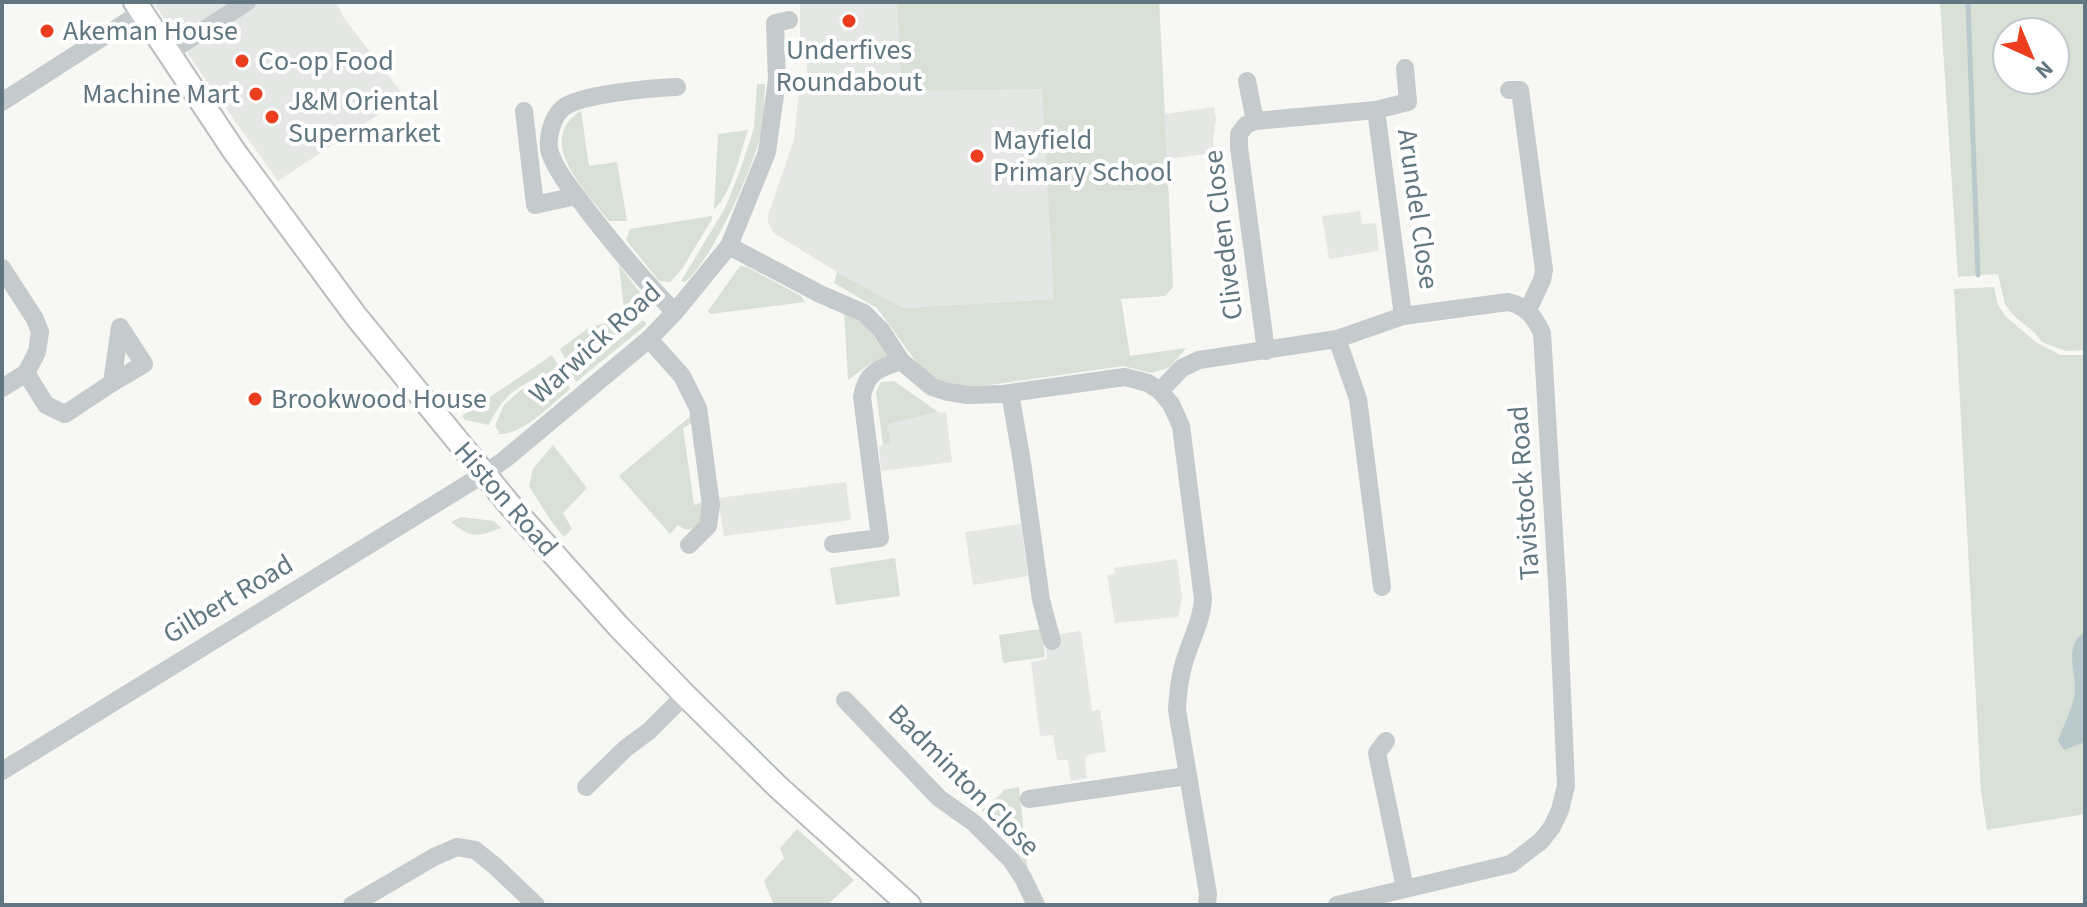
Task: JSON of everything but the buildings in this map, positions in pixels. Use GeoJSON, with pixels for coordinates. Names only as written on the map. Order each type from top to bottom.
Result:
{"type":"FeatureCollection","features":[{"type":"Feature","properties":{"kind":"main road","name":"Histon Road"},"geometry":{"type":"LineString","coordinates":[[138,7],[234,151],[355,315],[484,474],[619,627],[685,695],[778,787],[909,905]]}},
{"type":"Feature","properties":{"kind":"street"},"geometry":{"type":"LineString","coordinates":[[168,53],[247,2]]}},
{"type":"Feature","properties":{"kind":"street"},"geometry":{"type":"LineString","coordinates":[[2,102],[138,7]]}},
{"type":"Feature","properties":{"kind":"street","name":"Warwick Road"},"geometry":{"type":"LineString","coordinates":[[484,474],[649,339],[729,246],[767,152],[777,80],[775,23],[789,20]]}},
{"type":"Feature","properties":{"kind":"street","name":"Cliveden Close"},"geometry":{"type":"LineString","coordinates":[[1266,351],[1239,134],[1246,125],[1255,121],[1376,110],[1408,102],[1405,68]]}},
{"type":"Feature","properties":{"kind":"street","name":"Cliveden Close"},"geometry":{"type":"LineString","coordinates":[[1247,81],[1255,121]]}},
{"type":"Feature","properties":{"kind":"street"},"geometry":{"type":"LineString","coordinates":[[675,312],[645,282],[562,177],[549,150],[549,138],[553,122],[563,108],[588,98],[677,87]]}},
{"type":"Feature","properties":{"kind":"street"},"geometry":{"type":"LineString","coordinates":[[1160,391],[1182,368],[1199,360],[1337,339],[1403,316],[1508,302],[1528,310],[1544,270],[1520,90],[1509,90]]}},
{"type":"Feature","properties":{"kind":"street","name":"Arundel Close"},"geometry":{"type":"LineString","coordinates":[[1376,110],[1403,316]]}},
{"type":"Feature","properties":{"kind":"street"},"geometry":{"type":"LineString","coordinates":[[524,111],[535,205],[576,196]]}},
{"type":"Feature","properties":{"kind":"street"},"geometry":{"type":"LineString","coordinates":[[729,246],[820,294],[864,313],[881,330],[901,361],[932,387],[968,395],[1010,393],[1125,377],[1148,383],[1171,404],[1181,426],[1203,599],[1178,690],[1177,710],[1208,894],[1207,905]]}},
{"type":"Feature","properties":{"kind":"street"},"geometry":{"type":"LineString","coordinates":[[2,268],[40,332],[37,352],[26,373],[2,388]]}},
{"type":"Feature","properties":{"kind":"street","name":"Tavistock Road"},"geometry":{"type":"LineString","coordinates":[[1337,905],[1511,864],[1541,841],[1560,810],[1566,786],[1542,333],[1528,310]]}},
{"type":"Feature","properties":{"kind":"street"},"geometry":{"type":"LineString","coordinates":[[649,339],[682,376],[698,408],[711,505],[708,526],[689,545]]}},
{"type":"Feature","properties":{"kind":"street"},"geometry":{"type":"LineString","coordinates":[[1337,339],[1358,399],[1382,587]]}},
{"type":"Feature","properties":{"kind":"street"},"geometry":{"type":"LineString","coordinates":[[833,544],[880,538],[862,397],[864,384],[871,375],[882,367],[901,361]]}},
{"type":"Feature","properties":{"kind":"street"},"geometry":{"type":"LineString","coordinates":[[26,373],[46,405],[65,414],[112,383]]}},
{"type":"Feature","properties":{"kind":"street"},"geometry":{"type":"LineString","coordinates":[[1010,393],[1041,600],[1052,641]]}},
{"type":"Feature","properties":{"kind":"street","name":"Gilbert Road"},"geometry":{"type":"LineString","coordinates":[[2,771],[484,474]]}},
{"type":"Feature","properties":{"kind":"street"},"geometry":{"type":"LineString","coordinates":[[586,787],[685,695]]}},
{"type":"Feature","properties":{"kind":"street","name":"Badminton Close"},"geometry":{"type":"LineString","coordinates":[[845,700],[939,798],[974,823],[1011,860],[1036,905]]}},
{"type":"Feature","properties":{"kind":"street"},"geometry":{"type":"LineString","coordinates":[[1386,741],[1377,753],[1405,888]]}},
{"type":"Feature","properties":{"kind":"street"},"geometry":{"type":"LineString","coordinates":[[1029,799],[1187,776]]}},
{"type":"Feature","properties":{"kind":"street"},"geometry":{"type":"LineString","coordinates":[[352,905],[457,847],[475,850],[536,905]]}},
{"type":"Feature","properties":{"kind":"shaded area"},"geometry":{"type":"Polygon","coordinates":[[[153,2],[336,2],[344,18],[405,97],[278,181],[153,2]]]}},
{"type":"Feature","properties":{"kind":"shaded area","name":"Mayfield Primary School"},"geometry":{"type":"Polygon","coordinates":[[[800,2],[1159,2],[1165,114],[1214,107],[1216,119],[1214,153],[1167,159],[1173,287],[1165,296],[903,308],[774,233],[768,215],[794,140],[800,82],[807,72],[806,58],[800,51],[800,2]]]}},
{"type":"Feature","properties":{"kind":"shaded area"},"geometry":{"type":"Polygon","coordinates":[[[897,2],[1159,2],[1173,287],[1165,296],[1121,299],[1130,356],[1186,348],[1170,367],[1151,373],[1123,366],[989,385],[946,384],[920,367],[877,308],[834,283],[837,272],[903,308],[1054,299],[1042,89],[902,91],[897,2]]]}},
{"type":"Feature","properties":{"kind":"shaded area"},"geometry":{"type":"Polygon","coordinates":[[[1940,2],[2085,2],[2085,350],[2066,351],[2042,342],[2005,304],[1998,274],[1958,277],[1940,2]]]}},
{"type":"Feature","properties":{"kind":"shaded area"},"geometry":{"type":"Polygon","coordinates":[[[757,84],[765,84],[763,122],[749,169],[719,235],[696,271],[685,282],[681,281],[725,208],[741,168],[754,128],[757,84]]]}},
{"type":"Feature","properties":{"kind":"shaded area"},"geometry":{"type":"Polygon","coordinates":[[[581,111],[589,166],[617,162],[627,221],[609,221],[569,166],[563,151],[562,136],[568,123],[581,111]]]}},
{"type":"Feature","properties":{"kind":"shaded area"},"geometry":{"type":"Polygon","coordinates":[[[748,130],[731,183],[714,210],[718,134],[748,130]]]}},
{"type":"Feature","properties":{"kind":"shaded area"},"geometry":{"type":"Polygon","coordinates":[[[1360,211],[1362,224],[1376,223],[1379,251],[1329,259],[1322,216],[1360,211]]]}},
{"type":"Feature","properties":{"kind":"shaded area"},"geometry":{"type":"Polygon","coordinates":[[[712,216],[682,269],[670,282],[659,281],[626,240],[630,229],[712,216]]]}},
{"type":"Feature","properties":{"kind":"shaded area"},"geometry":{"type":"Polygon","coordinates":[[[619,265],[650,306],[626,327],[619,265]]]}},
{"type":"Feature","properties":{"kind":"shaded area"},"geometry":{"type":"Polygon","coordinates":[[[740,266],[801,296],[805,302],[710,314],[708,311],[740,266]]]}},
{"type":"Feature","properties":{"kind":"shaded area"},"geometry":{"type":"Polygon","coordinates":[[[1994,287],[1998,305],[2005,316],[2037,343],[2060,355],[2085,355],[2085,814],[1987,830],[1981,792],[1954,289],[1994,287]]]}},
{"type":"Feature","properties":{"kind":"shaded area"},"geometry":{"type":"Polygon","coordinates":[[[844,312],[866,325],[888,358],[871,363],[848,380],[844,312]]]}},
{"type":"Feature","properties":{"kind":"shaded area"},"geometry":{"type":"Polygon","coordinates":[[[622,319],[623,330],[586,358],[568,364],[560,349],[590,327],[622,319]]]}},
{"type":"Feature","properties":{"kind":"shaded area"},"geometry":{"type":"Polygon","coordinates":[[[642,321],[646,325],[576,382],[571,370],[592,361],[642,321]]]}},
{"type":"Feature","properties":{"kind":"shaded area"},"geometry":{"type":"Polygon","coordinates":[[[552,355],[560,368],[509,395],[489,425],[465,420],[462,416],[552,355]]]}},
{"type":"Feature","properties":{"kind":"shaded area"},"geometry":{"type":"Polygon","coordinates":[[[563,374],[570,389],[527,425],[498,434],[495,426],[504,405],[532,384],[563,374]]]}},
{"type":"Feature","properties":{"kind":"shaded area"},"geometry":{"type":"Polygon","coordinates":[[[894,381],[938,412],[888,424],[891,443],[883,445],[876,392],[881,382],[894,381]]]}},
{"type":"Feature","properties":{"kind":"shaded area"},"geometry":{"type":"Polygon","coordinates":[[[946,412],[952,462],[881,471],[879,446],[891,443],[888,424],[946,412]]]}},
{"type":"Feature","properties":{"kind":"shaded area"},"geometry":{"type":"Polygon","coordinates":[[[693,414],[694,422],[683,428],[694,505],[704,501],[703,522],[690,529],[678,525],[670,534],[619,476],[693,414]]]}},
{"type":"Feature","properties":{"kind":"shaded area"},"geometry":{"type":"Polygon","coordinates":[[[553,445],[587,488],[563,513],[572,529],[564,537],[529,486],[533,469],[553,445]]]}},
{"type":"Feature","properties":{"kind":"shaded area"},"geometry":{"type":"Polygon","coordinates":[[[846,482],[851,520],[724,536],[718,498],[846,482]]]}},
{"type":"Feature","properties":{"kind":"shaded area"},"geometry":{"type":"Polygon","coordinates":[[[461,517],[494,521],[501,528],[480,535],[469,534],[451,522],[461,517]]]}},
{"type":"Feature","properties":{"kind":"shaded area"},"geometry":{"type":"Polygon","coordinates":[[[1021,524],[1028,576],[973,585],[965,532],[1021,524]]]}},
{"type":"Feature","properties":{"kind":"shaded area"},"geometry":{"type":"Polygon","coordinates":[[[895,558],[900,596],[836,605],[830,568],[895,558]]]}},
{"type":"Feature","properties":{"kind":"shaded area"},"geometry":{"type":"Polygon","coordinates":[[[1177,559],[1182,598],[1178,617],[1115,623],[1107,575],[1115,574],[1114,568],[1177,559]]]}},
{"type":"Feature","properties":{"kind":"shaded area"},"geometry":{"type":"Polygon","coordinates":[[[1041,629],[1045,657],[1003,663],[999,635],[1041,629]]]}},
{"type":"Feature","properties":{"kind":"shaded area"},"geometry":{"type":"Polygon","coordinates":[[[1081,631],[1092,711],[1100,710],[1106,752],[1090,754],[1085,758],[1087,778],[1071,781],[1068,760],[1057,760],[1053,735],[1040,736],[1031,662],[1047,659],[1044,636],[1081,631]]]}},
{"type":"Feature","properties":{"kind":"shaded area"},"geometry":{"type":"Polygon","coordinates":[[[2085,632],[2085,742],[2064,750],[2058,741],[2074,698],[2072,653],[2078,638],[2085,632]]]}},
{"type":"Feature","properties":{"kind":"shaded area"},"geometry":{"type":"Polygon","coordinates":[[[1019,787],[1028,871],[1016,848],[982,810],[1003,790],[1019,787]]]}},
{"type":"Feature","properties":{"kind":"shaded area"},"geometry":{"type":"Polygon","coordinates":[[[797,829],[854,880],[827,905],[774,905],[764,881],[784,858],[780,848],[797,829]]]}},
{"type":"Feature","properties":{"kind":"waterway"},"geometry":{"type":"LineString","coordinates":[[1968,2],[1978,275]]}},
{"type":"Feature","properties":{"kind":"place","name":"Underfives Roundabout"},"geometry":{"type":"Point","coordinates":[849,21]}},
{"type":"Feature","properties":{"kind":"place","name":"Akeman House"},"geometry":{"type":"Point","coordinates":[47,31]}},
{"type":"Feature","properties":{"kind":"place","name":"Co-op Food"},"geometry":{"type":"Point","coordinates":[242,61]}},
{"type":"Feature","properties":{"kind":"place","name":"Machine Mart"},"geometry":{"type":"Point","coordinates":[256,94]}},
{"type":"Feature","properties":{"kind":"place","name":"J&M Oriental Supermarket"},"geometry":{"type":"Point","coordinates":[272,117]}},
{"type":"Feature","properties":{"kind":"place","name":"Mayfield Primary School"},"geometry":{"type":"Point","coordinates":[977,156]}},
{"type":"Feature","properties":{"kind":"place","name":"Brookwood House"},"geometry":{"type":"Point","coordinates":[255,399]}}]}
